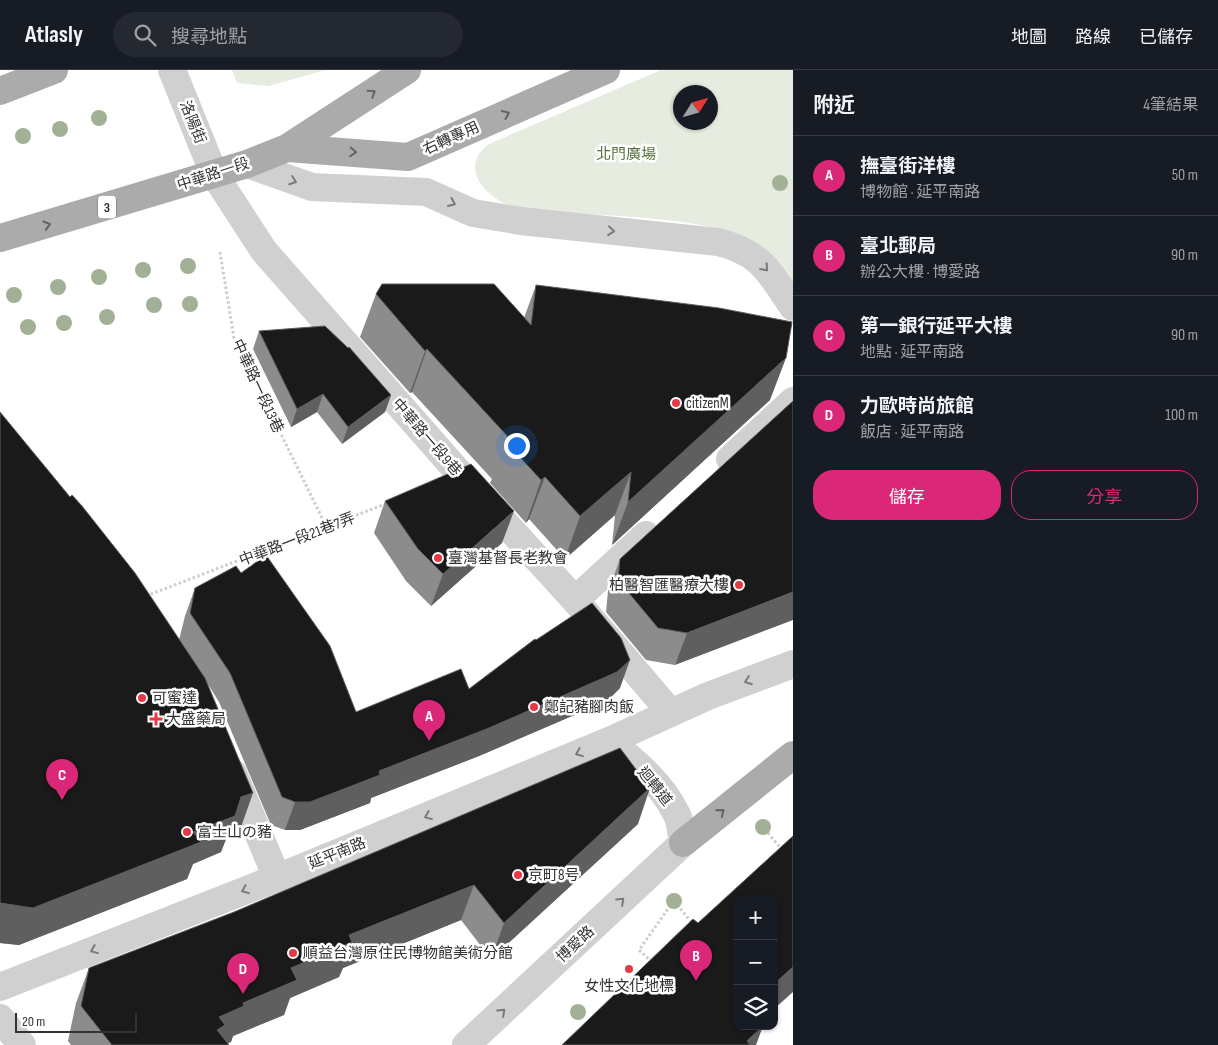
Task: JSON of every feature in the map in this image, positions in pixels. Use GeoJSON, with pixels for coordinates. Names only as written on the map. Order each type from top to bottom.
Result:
{"type":"FeatureCollection","features":[{"type":"Feature","properties":{"kind":"main road"},"geometry":{"type":"LineString","coordinates":[[0,91],[54,70]]}},
{"type":"Feature","properties":{"kind":"main road","name":"中華路一段"},"geometry":{"type":"LineString","coordinates":[[0,238],[247,164],[287,148],[407,70]]}},
{"type":"Feature","properties":{"kind":"main road","name":"右轉專用"},"geometry":{"type":"LineString","coordinates":[[287,148],[408,156],[606,70]]}},
{"type":"Feature","properties":{"kind":"main road"},"geometry":{"type":"LineString","coordinates":[[683,843],[793,755]]}},
{"type":"Feature","properties":{"kind":"street","name":"洛陽街"},"geometry":{"type":"LineString","coordinates":[[172,70],[214,174]]}},
{"type":"Feature","properties":{"kind":"street"},"geometry":{"type":"LineString","coordinates":[[247,164],[312,187],[426,192],[473,212],[521,221],[718,242],[739,247],[756,257],[768,270],[793,307]]}},
{"type":"Feature","properties":{"kind":"street","name":"中華路一段9巷"},"geometry":{"type":"LineString","coordinates":[[214,174],[264,251],[460,474],[575,600],[671,713]]}},
{"type":"Feature","properties":{"kind":"street"},"geometry":{"type":"LineString","coordinates":[[713,474],[793,401]]}},
{"type":"Feature","properties":{"kind":"street"},"geometry":{"type":"LineString","coordinates":[[575,600],[662,520]]}},
{"type":"Feature","properties":{"kind":"street","name":"延平南路"},"geometry":{"type":"LineString","coordinates":[[0,987],[277,878],[609,741],[708,696],[793,664]]}},
{"type":"Feature","properties":{"kind":"street","name":"迴轉道"},"geometry":{"type":"LineString","coordinates":[[609,741],[634,760],[659,787],[677,814],[683,843]]}},
{"type":"Feature","properties":{"kind":"street"},"geometry":{"type":"LineString","coordinates":[[224,752],[277,878]]}},
{"type":"Feature","properties":{"kind":"street","name":"博愛路"},"geometry":{"type":"LineString","coordinates":[[466,1045],[683,843]]}},
{"type":"Feature","properties":{"kind":"street"},"geometry":{"type":"LineString","coordinates":[[0,1018],[22,1045]]}},
{"type":"Feature","properties":{"kind":"path","name":"中華路一段13巷"},"geometry":{"type":"LineString","coordinates":[[220,250],[234,338],[327,528]]}},
{"type":"Feature","properties":{"kind":"path","name":"中華路一段21巷7弄"},"geometry":{"type":"LineString","coordinates":[[143,598],[389,503]]}},
{"type":"Feature","properties":{"kind":"path"},"geometry":{"type":"LineString","coordinates":[[770,821],[763,826],[786,855]]}},
{"type":"Feature","properties":{"kind":"path"},"geometry":{"type":"LineString","coordinates":[[657,967],[639,950],[674,901],[696,927]]}},
{"type":"Feature","properties":{"kind":"green space"},"geometry":{"type":"Polygon","coordinates":[[[232,70],[326,70],[268,86],[237,83],[232,70]]]}},
{"type":"Feature","properties":{"kind":"green space","name":"北門廣場"},"geometry":{"type":"Polygon","coordinates":[[[661,70],[793,70],[793,283],[764,248],[740,235],[721,229],[658,219],[531,210],[506,204],[487,191],[480,182],[476,173],[475,163],[489,144],[661,70]]]}},
{"type":"Feature","properties":{"kind":"building"},"geometry":{"type":"Polygon","coordinates":[[[382,284],[494,284],[531,325],[536,285],[719,308],[792,322],[786,358],[628,502],[631,472],[580,516],[545,477],[541,480],[505,441],[510,439],[427,349],[425,351],[376,294],[382,284]]]}},
{"type":"Feature","properties":{"kind":"building"},"geometry":{"type":"Polygon","coordinates":[[[325,326],[349,347],[391,395],[348,427],[323,394],[297,409],[259,331],[325,326]]]}},
{"type":"Feature","properties":{"kind":"building"},"geometry":{"type":"Polygon","coordinates":[[[793,401],[793,592],[687,633],[658,628],[618,580],[620,559],[793,401]]]}},
{"type":"Feature","properties":{"kind":"building"},"geometry":{"type":"Polygon","coordinates":[[[0,412],[70,497],[72,495],[82,506],[135,573],[205,678],[253,793],[241,797],[235,816],[193,832],[201,842],[33,908],[0,903],[0,412]]]}},
{"type":"Feature","properties":{"kind":"building"},"geometry":{"type":"Polygon","coordinates":[[[471,464],[514,511],[443,574],[418,549],[385,501],[471,464]]]}},
{"type":"Feature","properties":{"kind":"building"},"geometry":{"type":"Polygon","coordinates":[[[266,555],[330,646],[356,712],[461,669],[469,689],[535,639],[592,603],[621,638],[630,660],[617,672],[489,728],[379,771],[380,775],[310,802],[295,802],[282,797],[230,673],[190,613],[195,588],[236,566],[241,573],[266,555]]]}},
{"type":"Feature","properties":{"kind":"building"},"geometry":{"type":"Polygon","coordinates":[[[620,748],[650,788],[504,923],[474,885],[349,935],[352,942],[291,968],[297,980],[243,1003],[244,1006],[219,1017],[225,1025],[217,1030],[229,1045],[112,1045],[81,1006],[89,968],[234,912],[620,748]]]}},
{"type":"Feature","properties":{"kind":"building"},"geometry":{"type":"Polygon","coordinates":[[[793,836],[793,967],[778,980],[778,895],[733,895],[733,1030],[759,1030],[747,1041],[750,1045],[562,1045],[693,919],[698,923],[793,836]]]}},
{"type":"Feature","properties":{"kind":"place","name":"citizenM"},"geometry":{"type":"Point","coordinates":[676,403]}},
{"type":"Feature","properties":{"kind":"place","name":"臺灣基督長老教會"},"geometry":{"type":"Point","coordinates":[438,558]}},
{"type":"Feature","properties":{"kind":"place","name":"柏醫智匯醫療大樓"},"geometry":{"type":"Point","coordinates":[739,585]}},
{"type":"Feature","properties":{"kind":"place","name":"可蜜達"},"geometry":{"type":"Point","coordinates":[142,698]}},
{"type":"Feature","properties":{"kind":"place","name":"鄭記豬腳肉飯"},"geometry":{"type":"Point","coordinates":[534,707]}},
{"type":"Feature","properties":{"kind":"place","name":"大盛藥局"},"geometry":{"type":"Point","coordinates":[156,719]}},
{"type":"Feature","properties":{"kind":"place","name":"撫臺街洋樓"},"geometry":{"type":"Point","coordinates":[429,741]}},
{"type":"Feature","properties":{"kind":"place","name":"第一銀行延平大樓"},"geometry":{"type":"Point","coordinates":[62,800]}},
{"type":"Feature","properties":{"kind":"place","name":"富士山の豬"},"geometry":{"type":"Point","coordinates":[187,832]}},
{"type":"Feature","properties":{"kind":"place","name":"京町8号"},"geometry":{"type":"Point","coordinates":[518,875]}},
{"type":"Feature","properties":{"kind":"place","name":"順益台灣原住民博物館美術分館"},"geometry":{"type":"Point","coordinates":[293,953]}},
{"type":"Feature","properties":{"kind":"place","name":"女性文化地標"},"geometry":{"type":"Point","coordinates":[629,969]}},
{"type":"Feature","properties":{"kind":"place","name":"臺北郵局"},"geometry":{"type":"Point","coordinates":[696,981]}},
{"type":"Feature","properties":{"kind":"place","name":"力歐時尚旅館"},"geometry":{"type":"Point","coordinates":[243,994]}}]}
